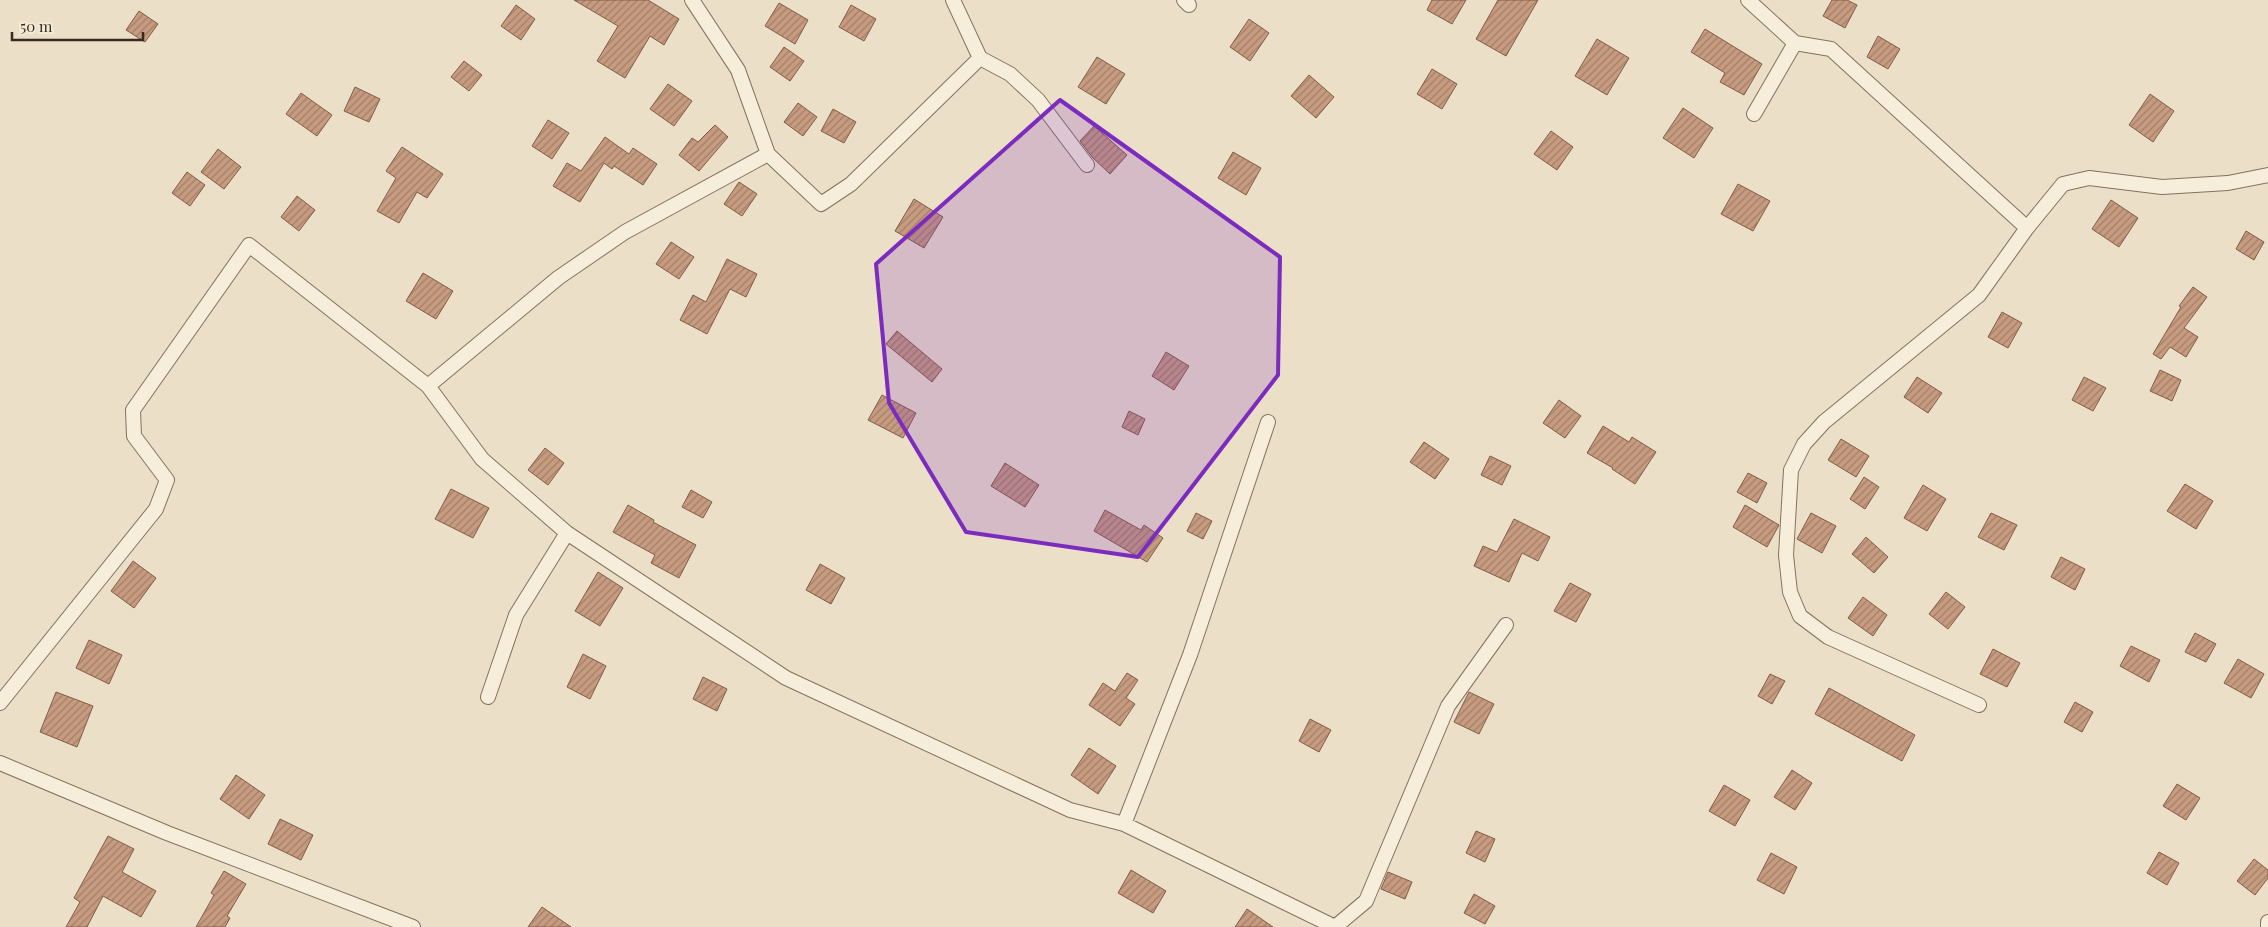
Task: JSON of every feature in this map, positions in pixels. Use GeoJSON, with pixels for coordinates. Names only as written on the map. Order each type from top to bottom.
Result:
{"type":"FeatureCollection","features":[{"type":"Feature","properties":{"kind":"street"},"geometry":{"type":"LineString","coordinates":[[692,0],[738,70],[768,154],[821,204],[851,184],[980,58]]}},
{"type":"Feature","properties":{"kind":"street"},"geometry":{"type":"LineString","coordinates":[[954,0],[980,58],[1010,74],[1038,100],[1086,165]]}},
{"type":"Feature","properties":{"kind":"street"},"geometry":{"type":"LineString","coordinates":[[1748,0],[1795,43],[1831,49],[2027,228]]}},
{"type":"Feature","properties":{"kind":"street"},"geometry":{"type":"LineString","coordinates":[[1754,114],[1795,43]]}},
{"type":"Feature","properties":{"kind":"street"},"geometry":{"type":"LineString","coordinates":[[428,386],[558,278],[626,232],[768,154]]}},
{"type":"Feature","properties":{"kind":"street"},"geometry":{"type":"LineString","coordinates":[[1979,704],[1828,637],[1800,616],[1790,592],[1786,555],[1791,470],[1804,444],[1824,422],[1979,295],[2027,228],[2063,184],[2089,178],[2162,187],[2228,183],[2268,175]]}},
{"type":"Feature","properties":{"kind":"street"},"geometry":{"type":"LineString","coordinates":[[0,703],[156,509],[167,480],[134,436],[133,410],[249,245],[428,386],[482,459],[567,533],[786,678],[1070,810],[1124,824],[1335,927],[1366,901],[1448,706],[1506,625]]}},
{"type":"Feature","properties":{"kind":"street"},"geometry":{"type":"LineString","coordinates":[[1124,824],[1190,655],[1268,422]]}},
{"type":"Feature","properties":{"kind":"street"},"geometry":{"type":"LineString","coordinates":[[488,697],[516,615],[567,533]]}},
{"type":"Feature","properties":{"kind":"street"},"geometry":{"type":"LineString","coordinates":[[0,762],[167,833],[412,927]]}},
{"type":"Feature","properties":{"kind":"street"},"geometry":{"type":"LineString","coordinates":[[2268,922],[2268,927]]}},
{"type":"Feature","properties":{"kind":"highlighted area"},"geometry":{"type":"Polygon","coordinates":[[[1060,100],[1280,257],[1278,375],[1138,557],[966,532],[889,403],[876,264],[1060,100]]]}},
{"type":"Feature","properties":{"kind":"building"},"geometry":{"type":"Polygon","coordinates":[[[574,0],[648,0],[679,19],[664,45],[650,36],[625,78],[597,61],[618,26],[574,0]]]}},
{"type":"Feature","properties":{"kind":"building"},"geometry":{"type":"Polygon","coordinates":[[[1432,0],[1466,0],[1452,24],[1427,10],[1432,0]]]}},
{"type":"Feature","properties":{"kind":"building"},"geometry":{"type":"Polygon","coordinates":[[[1498,0],[1538,0],[1506,56],[1476,39],[1498,0]]]}},
{"type":"Feature","properties":{"kind":"building"},"geometry":{"type":"Polygon","coordinates":[[[1832,0],[1847,0],[1857,5],[1845,28],[1823,16],[1832,0]]]}},
{"type":"Feature","properties":{"kind":"building"},"geometry":{"type":"Polygon","coordinates":[[[779,3],[808,20],[795,44],[765,26],[779,3]]]}},
{"type":"Feature","properties":{"kind":"building"},"geometry":{"type":"Polygon","coordinates":[[[516,5],[535,19],[521,40],[501,26],[516,5]]]}},
{"type":"Feature","properties":{"kind":"building"},"geometry":{"type":"Polygon","coordinates":[[[851,5],[876,19],[864,41],[839,27],[851,5]]]}},
{"type":"Feature","properties":{"kind":"building"},"geometry":{"type":"Polygon","coordinates":[[[139,11],[158,24],[145,42],[126,30],[139,11]]]}},
{"type":"Feature","properties":{"kind":"building"},"geometry":{"type":"Polygon","coordinates":[[[1249,19],[1269,33],[1250,61],[1230,47],[1249,19]]]}},
{"type":"Feature","properties":{"kind":"building"},"geometry":{"type":"Polygon","coordinates":[[[1705,29],[1762,64],[1744,95],[1720,82],[1725,73],[1691,52],[1705,29]]]}},
{"type":"Feature","properties":{"kind":"building"},"geometry":{"type":"Polygon","coordinates":[[[1878,36],[1900,49],[1888,69],[1867,57],[1878,36]]]}},
{"type":"Feature","properties":{"kind":"building"},"geometry":{"type":"Polygon","coordinates":[[[1597,39],[1629,58],[1607,95],[1575,76],[1597,39]]]}},
{"type":"Feature","properties":{"kind":"building"},"geometry":{"type":"Polygon","coordinates":[[[784,47],[804,61],[790,81],[770,67],[784,47]]]}},
{"type":"Feature","properties":{"kind":"building"},"geometry":{"type":"Polygon","coordinates":[[[1097,57],[1125,74],[1106,104],[1078,87],[1097,57]]]}},
{"type":"Feature","properties":{"kind":"building"},"geometry":{"type":"Polygon","coordinates":[[[464,61],[482,75],[469,91],[451,77],[464,61]]]}},
{"type":"Feature","properties":{"kind":"building"},"geometry":{"type":"Polygon","coordinates":[[[1432,69],[1457,84],[1442,109],[1417,94],[1432,69]]]}},
{"type":"Feature","properties":{"kind":"building"},"geometry":{"type":"Polygon","coordinates":[[[1309,75],[1334,97],[1316,118],[1291,96],[1309,75]]]}},
{"type":"Feature","properties":{"kind":"building"},"geometry":{"type":"Polygon","coordinates":[[[668,84],[692,101],[674,126],[650,109],[668,84]]]}},
{"type":"Feature","properties":{"kind":"building"},"geometry":{"type":"Polygon","coordinates":[[[355,87],[380,99],[369,122],[344,111],[355,87]]]}},
{"type":"Feature","properties":{"kind":"building"},"geometry":{"type":"Polygon","coordinates":[[[301,93],[332,115],[317,136],[286,114],[301,93]]]}},
{"type":"Feature","properties":{"kind":"building"},"geometry":{"type":"Polygon","coordinates":[[[2150,94],[2174,111],[2153,142],[2129,125],[2150,94]]]}},
{"type":"Feature","properties":{"kind":"building"},"geometry":{"type":"Polygon","coordinates":[[[798,103],[817,117],[803,136],[784,122],[798,103]]]}},
{"type":"Feature","properties":{"kind":"building"},"geometry":{"type":"Polygon","coordinates":[[[1683,108],[1713,128],[1694,158],[1663,138],[1683,108]]]}},
{"type":"Feature","properties":{"kind":"building"},"geometry":{"type":"Polygon","coordinates":[[[833,109],[856,122],[844,143],[821,131],[833,109]]]}},
{"type":"Feature","properties":{"kind":"building"},"geometry":{"type":"Polygon","coordinates":[[[548,120],[569,133],[552,159],[532,146],[548,120]]]}},
{"type":"Feature","properties":{"kind":"building"},"geometry":{"type":"Polygon","coordinates":[[[715,125],[728,137],[699,171],[679,155],[692,138],[698,142],[715,125]]]}},
{"type":"Feature","properties":{"kind":"building"},"geometry":{"type":"Polygon","coordinates":[[[1094,126],[1127,155],[1110,174],[1093,158],[1080,141],[1094,126]]]}},
{"type":"Feature","properties":{"kind":"building"},"geometry":{"type":"Polygon","coordinates":[[[1551,131],[1573,147],[1557,170],[1534,154],[1551,131]]]}},
{"type":"Feature","properties":{"kind":"building"},"geometry":{"type":"Polygon","coordinates":[[[605,137],[629,154],[633,148],[657,164],[643,185],[614,166],[612,169],[604,163],[580,202],[553,186],[567,163],[581,171],[605,137]]]}},
{"type":"Feature","properties":{"kind":"building"},"geometry":{"type":"Polygon","coordinates":[[[402,147],[443,174],[427,198],[417,192],[399,223],[377,211],[396,178],[386,171],[402,147]]]}},
{"type":"Feature","properties":{"kind":"building"},"geometry":{"type":"Polygon","coordinates":[[[218,149],[241,167],[224,189],[201,172],[218,149]]]}},
{"type":"Feature","properties":{"kind":"building"},"geometry":{"type":"Polygon","coordinates":[[[1233,152],[1261,168],[1246,195],[1218,178],[1233,152]]]}},
{"type":"Feature","properties":{"kind":"building"},"geometry":{"type":"Polygon","coordinates":[[[187,172],[205,185],[190,206],[172,193],[187,172]]]}},
{"type":"Feature","properties":{"kind":"building"},"geometry":{"type":"Polygon","coordinates":[[[739,182],[757,194],[742,216],[724,204],[739,182]]]}},
{"type":"Feature","properties":{"kind":"building"},"geometry":{"type":"Polygon","coordinates":[[[1738,184],[1770,201],[1753,231],[1721,214],[1738,184]]]}},
{"type":"Feature","properties":{"kind":"building"},"geometry":{"type":"Polygon","coordinates":[[[297,196],[315,210],[299,231],[281,217],[297,196]]]}},
{"type":"Feature","properties":{"kind":"building"},"geometry":{"type":"Polygon","coordinates":[[[914,199],[943,217],[924,248],[895,231],[914,199]]]}},
{"type":"Feature","properties":{"kind":"building"},"geometry":{"type":"Polygon","coordinates":[[[2111,200],[2138,218],[2119,247],[2092,229],[2111,200]]]}},
{"type":"Feature","properties":{"kind":"building"},"geometry":{"type":"Polygon","coordinates":[[[2246,231],[2264,242],[2254,260],[2236,249],[2246,231]]]}},
{"type":"Feature","properties":{"kind":"building"},"geometry":{"type":"Polygon","coordinates":[[[671,242],[694,257],[679,279],[656,264],[671,242]]]}},
{"type":"Feature","properties":{"kind":"building"},"geometry":{"type":"Polygon","coordinates":[[[727,259],[757,274],[746,297],[730,289],[707,334],[680,320],[693,295],[706,302],[727,259]]]}},
{"type":"Feature","properties":{"kind":"building"},"geometry":{"type":"Polygon","coordinates":[[[423,273],[453,291],[436,319],[406,301],[423,273]]]}},
{"type":"Feature","properties":{"kind":"building"},"geometry":{"type":"Polygon","coordinates":[[[2193,287],[2207,297],[2184,328],[2198,337],[2186,357],[2170,347],[2161,359],[2153,354],[2181,307],[2179,306],[2193,287]]]}},
{"type":"Feature","properties":{"kind":"building"},"geometry":{"type":"Polygon","coordinates":[[[2002,312],[2022,323],[2008,348],[1988,337],[2002,312]]]}},
{"type":"Feature","properties":{"kind":"building"},"geometry":{"type":"Polygon","coordinates":[[[897,331],[942,369],[932,382],[886,344],[897,331]]]}},
{"type":"Feature","properties":{"kind":"building"},"geometry":{"type":"Polygon","coordinates":[[[1166,352],[1189,366],[1174,390],[1152,376],[1166,352]]]}},
{"type":"Feature","properties":{"kind":"building"},"geometry":{"type":"Polygon","coordinates":[[[2160,370],[2181,380],[2172,401],[2150,391],[2160,370]]]}},
{"type":"Feature","properties":{"kind":"building"},"geometry":{"type":"Polygon","coordinates":[[[1917,377],[1942,393],[1928,413],[1904,397],[1917,377]]]}},
{"type":"Feature","properties":{"kind":"building"},"geometry":{"type":"Polygon","coordinates":[[[2084,377],[2106,388],[2093,411],[2072,400],[2084,377]]]}},
{"type":"Feature","properties":{"kind":"building"},"geometry":{"type":"Polygon","coordinates":[[[882,395],[916,413],[903,438],[868,420],[882,395]]]}},
{"type":"Feature","properties":{"kind":"building"},"geometry":{"type":"Polygon","coordinates":[[[1559,400],[1581,416],[1565,438],[1543,423],[1559,400]]]}},
{"type":"Feature","properties":{"kind":"building"},"geometry":{"type":"Polygon","coordinates":[[[1129,411],[1145,419],[1138,435],[1122,427],[1129,411]]]}},
{"type":"Feature","properties":{"kind":"building"},"geometry":{"type":"Polygon","coordinates":[[[1603,426],[1629,442],[1632,437],[1656,452],[1635,484],[1613,468],[1587,453],[1603,426]]]}},
{"type":"Feature","properties":{"kind":"building"},"geometry":{"type":"Polygon","coordinates":[[[1841,439],[1869,456],[1856,477],[1828,460],[1841,439]]]}},
{"type":"Feature","properties":{"kind":"building"},"geometry":{"type":"Polygon","coordinates":[[[1424,442],[1449,459],[1435,479],[1410,462],[1424,442]]]}},
{"type":"Feature","properties":{"kind":"building"},"geometry":{"type":"Polygon","coordinates":[[[545,448],[564,463],[548,485],[528,470],[545,448]]]}},
{"type":"Feature","properties":{"kind":"building"},"geometry":{"type":"Polygon","coordinates":[[[1490,456],[1511,466],[1502,485],[1481,475],[1490,456]]]}},
{"type":"Feature","properties":{"kind":"building"},"geometry":{"type":"Polygon","coordinates":[[[1005,463],[1039,485],[1025,507],[991,486],[1005,463]]]}},
{"type":"Feature","properties":{"kind":"building"},"geometry":{"type":"Polygon","coordinates":[[[1748,473],[1767,483],[1757,503],[1737,492],[1748,473]]]}},
{"type":"Feature","properties":{"kind":"building"},"geometry":{"type":"Polygon","coordinates":[[[1864,477],[1879,487],[1865,509],[1850,499],[1864,477]]]}},
{"type":"Feature","properties":{"kind":"building"},"geometry":{"type":"Polygon","coordinates":[[[2185,484],[2213,501],[2196,529],[2167,511],[2185,484]]]}},
{"type":"Feature","properties":{"kind":"building"},"geometry":{"type":"Polygon","coordinates":[[[1923,485],[1946,499],[1927,531],[1904,518],[1923,485]]]}},
{"type":"Feature","properties":{"kind":"building"},"geometry":{"type":"Polygon","coordinates":[[[451,489],[489,508],[473,538],[435,519],[451,489]]]}},
{"type":"Feature","properties":{"kind":"building"},"geometry":{"type":"Polygon","coordinates":[[[691,490],[712,502],[703,518],[682,507],[691,490]]]}},
{"type":"Feature","properties":{"kind":"building"},"geometry":{"type":"Polygon","coordinates":[[[628,505],[654,520],[653,522],[696,545],[679,578],[651,563],[655,555],[613,532],[628,505]]]}},
{"type":"Feature","properties":{"kind":"building"},"geometry":{"type":"Polygon","coordinates":[[[1745,505],[1779,525],[1767,547],[1733,527],[1745,505]]]}},
{"type":"Feature","properties":{"kind":"building"},"geometry":{"type":"Polygon","coordinates":[[[1105,510],[1141,530],[1144,525],[1163,538],[1147,562],[1094,531],[1105,510]]]}},
{"type":"Feature","properties":{"kind":"building"},"geometry":{"type":"Polygon","coordinates":[[[1196,513],[1212,521],[1203,539],[1187,531],[1196,513]]]}},
{"type":"Feature","properties":{"kind":"building"},"geometry":{"type":"Polygon","coordinates":[[[1811,513],[1836,526],[1822,553],[1797,539],[1811,513]]]}},
{"type":"Feature","properties":{"kind":"building"},"geometry":{"type":"Polygon","coordinates":[[[1991,513],[2017,525],[2004,550],[1978,537],[1991,513]]]}},
{"type":"Feature","properties":{"kind":"building"},"geometry":{"type":"Polygon","coordinates":[[[1514,519],[1550,537],[1538,561],[1522,553],[1509,582],[1474,566],[1483,546],[1497,552],[1514,519]]]}},
{"type":"Feature","properties":{"kind":"building"},"geometry":{"type":"Polygon","coordinates":[[[1866,537],[1888,557],[1874,573],[1852,554],[1866,537]]]}},
{"type":"Feature","properties":{"kind":"building"},"geometry":{"type":"Polygon","coordinates":[[[2061,557],[2085,569],[2075,590],[2051,577],[2061,557]]]}},
{"type":"Feature","properties":{"kind":"building"},"geometry":{"type":"Polygon","coordinates":[[[133,561],[156,578],[134,608],[111,591],[133,561]]]}},
{"type":"Feature","properties":{"kind":"building"},"geometry":{"type":"Polygon","coordinates":[[[820,564],[845,578],[831,604],[806,590],[820,564]]]}},
{"type":"Feature","properties":{"kind":"building"},"geometry":{"type":"Polygon","coordinates":[[[598,572],[623,588],[600,626],[575,611],[598,572]]]}},
{"type":"Feature","properties":{"kind":"building"},"geometry":{"type":"Polygon","coordinates":[[[1570,583],[1591,594],[1576,622],[1554,611],[1570,583]]]}},
{"type":"Feature","properties":{"kind":"building"},"geometry":{"type":"Polygon","coordinates":[[[1946,592],[1965,607],[1948,629],[1929,614],[1946,592]]]}},
{"type":"Feature","properties":{"kind":"building"},"geometry":{"type":"Polygon","coordinates":[[[1863,597],[1887,615],[1873,636],[1848,618],[1863,597]]]}},
{"type":"Feature","properties":{"kind":"building"},"geometry":{"type":"Polygon","coordinates":[[[2195,633],[2216,644],[2206,662],[2185,652],[2195,633]]]}},
{"type":"Feature","properties":{"kind":"building"},"geometry":{"type":"Polygon","coordinates":[[[89,640],[122,655],[109,684],[76,668],[89,640]]]}},
{"type":"Feature","properties":{"kind":"building"},"geometry":{"type":"Polygon","coordinates":[[[2131,646],[2160,660],[2149,682],[2120,666],[2131,646]]]}},
{"type":"Feature","properties":{"kind":"building"},"geometry":{"type":"Polygon","coordinates":[[[1993,649],[2020,663],[2007,687],[1980,674],[1993,649]]]}},
{"type":"Feature","properties":{"kind":"building"},"geometry":{"type":"Polygon","coordinates":[[[583,654],[606,666],[590,699],[567,687],[583,654]]]}},
{"type":"Feature","properties":{"kind":"building"},"geometry":{"type":"Polygon","coordinates":[[[2238,659],[2264,674],[2251,698],[2224,683],[2238,659]]]}},
{"type":"Feature","properties":{"kind":"building"},"geometry":{"type":"Polygon","coordinates":[[[1127,673],[1138,680],[1126,698],[1135,704],[1120,726],[1089,705],[1103,683],[1115,691],[1127,673]]]}},
{"type":"Feature","properties":{"kind":"building"},"geometry":{"type":"Polygon","coordinates":[[[1770,674],[1785,681],[1772,704],[1758,696],[1770,674]]]}},
{"type":"Feature","properties":{"kind":"building"},"geometry":{"type":"Polygon","coordinates":[[[703,677],[727,689],[717,711],[693,699],[703,677]]]}},
{"type":"Feature","properties":{"kind":"building"},"geometry":{"type":"Polygon","coordinates":[[[1829,688],[1915,735],[1902,761],[1815,714],[1829,688]]]}},
{"type":"Feature","properties":{"kind":"building"},"geometry":{"type":"Polygon","coordinates":[[[56,692],[93,706],[77,747],[40,732],[56,692]]]}},
{"type":"Feature","properties":{"kind":"building"},"geometry":{"type":"Polygon","coordinates":[[[1469,692],[1494,704],[1479,734],[1454,722],[1469,692]]]}},
{"type":"Feature","properties":{"kind":"building"},"geometry":{"type":"Polygon","coordinates":[[[2075,702],[2093,712],[2082,732],[2064,722],[2075,702]]]}},
{"type":"Feature","properties":{"kind":"building"},"geometry":{"type":"Polygon","coordinates":[[[1310,719],[1331,730],[1319,752],[1299,741],[1310,719]]]}},
{"type":"Feature","properties":{"kind":"building"},"geometry":{"type":"Polygon","coordinates":[[[1089,748],[1116,766],[1098,794],[1071,775],[1089,748]]]}},
{"type":"Feature","properties":{"kind":"building"},"geometry":{"type":"Polygon","coordinates":[[[1792,770],[1812,783],[1795,810],[1774,797],[1792,770]]]}},
{"type":"Feature","properties":{"kind":"building"},"geometry":{"type":"Polygon","coordinates":[[[236,775],[265,795],[249,819],[220,799],[236,775]]]}},
{"type":"Feature","properties":{"kind":"building"},"geometry":{"type":"Polygon","coordinates":[[[2177,784],[2200,798],[2186,820],[2163,806],[2177,784]]]}},
{"type":"Feature","properties":{"kind":"building"},"geometry":{"type":"Polygon","coordinates":[[[1724,785],[1750,800],[1735,826],[1709,811],[1724,785]]]}},
{"type":"Feature","properties":{"kind":"building"},"geometry":{"type":"Polygon","coordinates":[[[280,819],[313,835],[301,860],[268,844],[280,819]]]}},
{"type":"Feature","properties":{"kind":"building"},"geometry":{"type":"Polygon","coordinates":[[[1476,831],[1495,839],[1485,862],[1466,853],[1476,831]]]}},
{"type":"Feature","properties":{"kind":"building"},"geometry":{"type":"Polygon","coordinates":[[[108,836],[134,849],[122,872],[156,891],[141,917],[103,896],[87,927],[66,927],[80,902],[74,898],[108,836]]]}},
{"type":"Feature","properties":{"kind":"building"},"geometry":{"type":"Polygon","coordinates":[[[2159,852],[2179,863],[2167,885],[2147,873],[2159,852]]]}},
{"type":"Feature","properties":{"kind":"building"},"geometry":{"type":"Polygon","coordinates":[[[1771,853],[1797,867],[1784,894],[1757,880],[1771,853]]]}},
{"type":"Feature","properties":{"kind":"building"},"geometry":{"type":"Polygon","coordinates":[[[2254,859],[2268,870],[2268,878],[2255,895],[2237,881],[2254,859]]]}},
{"type":"Feature","properties":{"kind":"building"},"geometry":{"type":"Polygon","coordinates":[[[1131,870],[1166,891],[1153,913],[1118,893],[1131,870]]]}},
{"type":"Feature","properties":{"kind":"building"},"geometry":{"type":"Polygon","coordinates":[[[224,871],[246,884],[227,916],[230,918],[225,927],[196,927],[214,895],[211,893],[224,871]]]}},
{"type":"Feature","properties":{"kind":"building"},"geometry":{"type":"Polygon","coordinates":[[[1388,872],[1412,882],[1405,899],[1381,889],[1388,872]]]}},
{"type":"Feature","properties":{"kind":"building"},"geometry":{"type":"Polygon","coordinates":[[[1474,894],[1495,906],[1485,924],[1464,913],[1474,894]]]}},
{"type":"Feature","properties":{"kind":"building"},"geometry":{"type":"Polygon","coordinates":[[[542,907],[571,927],[528,927],[542,907]]]}},
{"type":"Feature","properties":{"kind":"building"},"geometry":{"type":"Polygon","coordinates":[[[1247,909],[1273,927],[1235,927],[1247,909]]]}}]}
